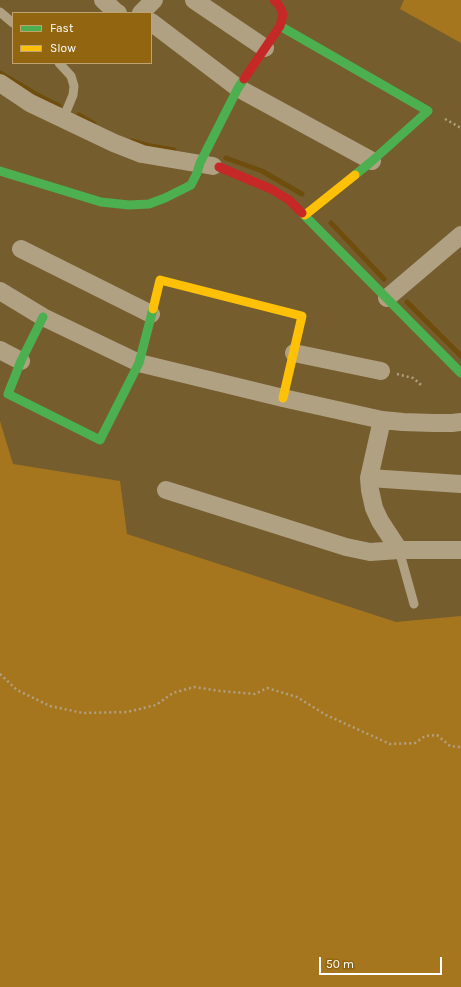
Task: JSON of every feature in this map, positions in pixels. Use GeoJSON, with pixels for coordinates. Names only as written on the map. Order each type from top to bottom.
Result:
{"type":"FeatureCollection","features":[{"type":"Feature","properties":{"kind":"street"},"geometry":{"type":"LineString","coordinates":[[103,0],[116,12]]}},
{"type":"Feature","properties":{"kind":"street"},"geometry":{"type":"LineString","coordinates":[[142,12],[154,0]]}},
{"type":"Feature","properties":{"kind":"street"},"geometry":{"type":"LineString","coordinates":[[194,0],[265,48]]}},
{"type":"Feature","properties":{"kind":"street"},"geometry":{"type":"LineString","coordinates":[[0,171],[101,202],[129,205],[149,204],[191,185],[200,163],[238,88],[280,26],[283,15],[278,4],[274,0]]}},
{"type":"Feature","properties":{"kind":"street"},"geometry":{"type":"LineString","coordinates":[[152,23],[238,88],[372,161]]}},
{"type":"Feature","properties":{"kind":"street"},"geometry":{"type":"LineString","coordinates":[[280,26],[428,111],[372,161],[305,216]]}},
{"type":"Feature","properties":{"kind":"street"},"geometry":{"type":"LineString","coordinates":[[0,83],[30,103],[114,143],[142,154],[219,167],[271,189],[289,200],[461,373]]}},
{"type":"Feature","properties":{"kind":"street"},"geometry":{"type":"LineString","coordinates":[[387,298],[461,235]]}},
{"type":"Feature","properties":{"kind":"street"},"geometry":{"type":"LineString","coordinates":[[21,249],[151,314]]}},
{"type":"Feature","properties":{"kind":"street"},"geometry":{"type":"LineString","coordinates":[[43,317],[21,361],[8,394],[100,440],[139,363],[160,280],[302,316],[283,398]]}},
{"type":"Feature","properties":{"kind":"street"},"geometry":{"type":"LineString","coordinates":[[0,291],[43,317],[139,363],[382,420],[403,422],[461,422]]}},
{"type":"Feature","properties":{"kind":"street"},"geometry":{"type":"LineString","coordinates":[[0,350],[21,361]]}},
{"type":"Feature","properties":{"kind":"street"},"geometry":{"type":"LineString","coordinates":[[294,353],[381,372]]}},
{"type":"Feature","properties":{"kind":"street"},"geometry":{"type":"LineString","coordinates":[[382,420],[369,478],[370,490],[374,508],[380,521],[399,550]]}},
{"type":"Feature","properties":{"kind":"street"},"geometry":{"type":"LineString","coordinates":[[369,478],[461,484]]}},
{"type":"Feature","properties":{"kind":"street"},"geometry":{"type":"LineString","coordinates":[[166,490],[346,547],[370,552],[399,550],[461,550]]}},
{"type":"Feature","properties":{"kind":"lane"},"geometry":{"type":"LineString","coordinates":[[0,12],[12,22]]}},
{"type":"Feature","properties":{"kind":"lane"},"geometry":{"type":"LineString","coordinates":[[60,64],[71,76],[74,86],[73,95],[63,119]]}},
{"type":"Feature","properties":{"kind":"lane"},"geometry":{"type":"LineString","coordinates":[[399,550],[414,604]]}},
{"type":"Feature","properties":{"kind":"path"},"geometry":{"type":"LineString","coordinates":[[381,372],[409,376],[423,387]]}},
{"type":"Feature","properties":{"kind":"path"},"geometry":{"type":"LineString","coordinates":[[0,674],[17,690],[50,706],[83,713],[127,712],[156,705],[172,693],[194,686],[220,691],[255,694],[267,688],[297,697],[326,715],[390,744],[416,743],[425,736],[437,735],[450,746],[461,747]]}},
{"type":"Feature","properties":{"kind":"shaded area"},"geometry":{"type":"Polygon","coordinates":[[[404,0],[461,0],[461,43],[400,9],[404,0]]]}},
{"type":"Feature","properties":{"kind":"shaded area"},"geometry":{"type":"Polygon","coordinates":[[[0,421],[13,464],[120,481],[127,534],[396,622],[461,616],[461,987],[0,987],[0,421]]]}},
{"type":"Feature","properties":{"kind":"waterway"},"geometry":{"type":"LineString","coordinates":[[0,73],[59,106]]}},
{"type":"Feature","properties":{"kind":"waterway"},"geometry":{"type":"LineString","coordinates":[[79,115],[94,124]]}},
{"type":"Feature","properties":{"kind":"waterway"},"geometry":{"type":"LineString","coordinates":[[132,141],[174,150]]}},
{"type":"Feature","properties":{"kind":"waterway"},"geometry":{"type":"LineString","coordinates":[[226,158],[262,171],[302,194]]}},
{"type":"Feature","properties":{"kind":"waterway"},"geometry":{"type":"LineString","coordinates":[[331,223],[384,279]]}},
{"type":"Feature","properties":{"kind":"waterway"},"geometry":{"type":"LineString","coordinates":[[407,302],[461,356]]}},
{"type":"Feature","properties":{"kind":"traffic: fast"},"geometry":{"type":"LineString","coordinates":[[280,26],[428,111],[355,175]]}},
{"type":"Feature","properties":{"kind":"traffic: fast"},"geometry":{"type":"LineString","coordinates":[[0,171],[101,202],[129,205],[149,204],[165,198],[191,185],[200,163],[244,79]]}},
{"type":"Feature","properties":{"kind":"traffic: fast"},"geometry":{"type":"LineString","coordinates":[[302,213],[461,373]]}},
{"type":"Feature","properties":{"kind":"traffic: fast"},"geometry":{"type":"LineString","coordinates":[[43,317],[21,361],[8,394],[100,440],[139,363],[153,309]]}},
{"type":"Feature","properties":{"kind":"traffic: slow"},"geometry":{"type":"LineString","coordinates":[[305,215],[355,175]]}},
{"type":"Feature","properties":{"kind":"traffic: slow"},"geometry":{"type":"LineString","coordinates":[[153,309],[160,280],[302,316],[283,398]]}},
{"type":"Feature","properties":{"kind":"traffic: jam"},"geometry":{"type":"LineString","coordinates":[[244,79],[280,26],[283,15],[281,9],[274,0]]}},
{"type":"Feature","properties":{"kind":"traffic: jam"},"geometry":{"type":"LineString","coordinates":[[219,167],[271,189],[289,200],[302,213]]}}]}
